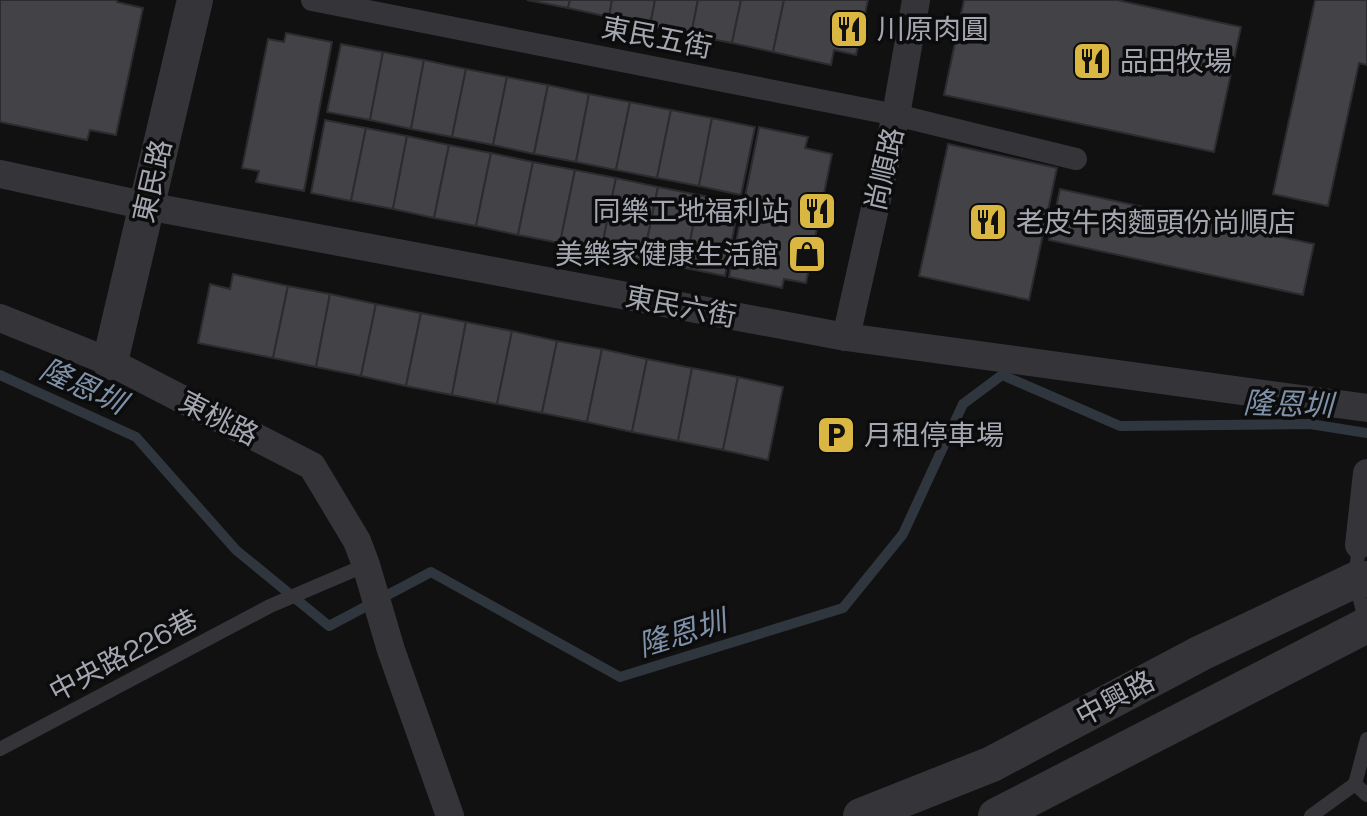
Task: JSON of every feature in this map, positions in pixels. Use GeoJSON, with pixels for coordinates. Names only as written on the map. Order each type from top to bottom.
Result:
{"type":"FeatureCollection","features":[{"type":"Feature","properties":{"kind":"street","name":"東民路"},"geometry":{"type":"LineString","coordinates":[[110,362],[195,0]]}},
{"type":"Feature","properties":{"kind":"street","name":"東民五街"},"geometry":{"type":"LineString","coordinates":[[312,0],[896,115],[1076,159]]}},
{"type":"Feature","properties":{"kind":"street","name":"尚順路"},"geometry":{"type":"LineString","coordinates":[[846,337],[896,115],[916,0]]}},
{"type":"Feature","properties":{"kind":"street","name":"東民六街"},"geometry":{"type":"LineString","coordinates":[[0,174],[147,206],[846,337],[1367,408]]}},
{"type":"Feature","properties":{"kind":"street","name":"東桃路"},"geometry":{"type":"LineString","coordinates":[[0,318],[110,362],[312,466],[357,541],[391,650],[450,816]]}},
{"type":"Feature","properties":{"kind":"street"},"geometry":{"type":"LineString","coordinates":[[1360,568],[1366,480]]}},
{"type":"Feature","properties":{"kind":"street","name":"中興路"},"geometry":{"type":"LineString","coordinates":[[861,816],[992,764],[1360,568]]}},
{"type":"Feature","properties":{"kind":"street","name":"中興路"},"geometry":{"type":"LineString","coordinates":[[996,816],[1367,627]]}},
{"type":"Feature","properties":{"kind":"lane"},"geometry":{"type":"LineString","coordinates":[[1360,568],[1367,627]]}},
{"type":"Feature","properties":{"kind":"lane","name":"中央路226巷"},"geometry":{"type":"LineString","coordinates":[[0,749],[270,606],[311,588],[369,576]]}},
{"type":"Feature","properties":{"kind":"lane"},"geometry":{"type":"LineString","coordinates":[[1311,816],[1355,784],[1367,739]]}},
{"type":"Feature","properties":{"kind":"lane"},"geometry":{"type":"LineString","coordinates":[[1355,784],[1367,795]]}},
{"type":"Feature","properties":{"kind":"building"},"geometry":{"type":"Polygon","coordinates":[[[0,0],[117,0],[143,8],[116,135],[90,130],[87,140],[0,122],[0,0]]]}},
{"type":"Feature","properties":{"kind":"building"},"geometry":{"type":"Polygon","coordinates":[[[527,0],[570,0],[568,8],[527,0]]]}},
{"type":"Feature","properties":{"kind":"building"},"geometry":{"type":"Polygon","coordinates":[[[570,0],[612,0],[609,17],[568,8],[570,0]]]}},
{"type":"Feature","properties":{"kind":"building"},"geometry":{"type":"Polygon","coordinates":[[[612,0],[655,0],[650,26],[609,17],[612,0]]]}},
{"type":"Feature","properties":{"kind":"building"},"geometry":{"type":"Polygon","coordinates":[[[655,0],[698,0],[691,35],[650,26],[655,0]]]}},
{"type":"Feature","properties":{"kind":"building"},"geometry":{"type":"Polygon","coordinates":[[[698,0],[741,0],[732,43],[691,35],[698,0]]]}},
{"type":"Feature","properties":{"kind":"building"},"geometry":{"type":"Polygon","coordinates":[[[741,0],[784,0],[773,52],[732,43],[741,0]]]}},
{"type":"Feature","properties":{"kind":"building"},"geometry":{"type":"Polygon","coordinates":[[[784,0],[868,0],[856,55],[834,50],[831,65],[773,52],[784,0]]]}},
{"type":"Feature","properties":{"kind":"building","name":"品田牧場"},"geometry":{"type":"Polygon","coordinates":[[[964,0],[1117,0],[1241,27],[1214,152],[944,95],[964,0]]]}},
{"type":"Feature","properties":{"kind":"building"},"geometry":{"type":"Polygon","coordinates":[[[1315,0],[1367,0],[1367,65],[1359,63],[1328,206],[1273,194],[1315,0]]]}},
{"type":"Feature","properties":{"kind":"building"},"geometry":{"type":"Polygon","coordinates":[[[286,33],[332,42],[304,191],[256,182],[259,171],[242,168],[268,39],[284,42],[286,33]]]}},
{"type":"Feature","properties":{"kind":"building"},"geometry":{"type":"Polygon","coordinates":[[[341,44],[383,52],[370,120],[327,112],[341,44]]]}},
{"type":"Feature","properties":{"kind":"building"},"geometry":{"type":"Polygon","coordinates":[[[383,52],[424,60],[411,129],[370,120],[383,52]]]}},
{"type":"Feature","properties":{"kind":"building"},"geometry":{"type":"Polygon","coordinates":[[[424,60],[466,69],[452,137],[411,129],[424,60]]]}},
{"type":"Feature","properties":{"kind":"building"},"geometry":{"type":"Polygon","coordinates":[[[466,69],[507,77],[493,145],[452,137],[466,69]]]}},
{"type":"Feature","properties":{"kind":"building"},"geometry":{"type":"Polygon","coordinates":[[[507,77],[548,85],[534,154],[493,145],[507,77]]]}},
{"type":"Feature","properties":{"kind":"building"},"geometry":{"type":"Polygon","coordinates":[[[548,85],[589,94],[576,162],[534,154],[548,85]]]}},
{"type":"Feature","properties":{"kind":"building"},"geometry":{"type":"Polygon","coordinates":[[[589,94],[630,102],[616,170],[576,162],[589,94]]]}},
{"type":"Feature","properties":{"kind":"building"},"geometry":{"type":"Polygon","coordinates":[[[630,102],[671,110],[657,178],[616,170],[630,102]]]}},
{"type":"Feature","properties":{"kind":"building"},"geometry":{"type":"Polygon","coordinates":[[[671,110],[712,118],[699,186],[657,178],[671,110]]]}},
{"type":"Feature","properties":{"kind":"building"},"geometry":{"type":"Polygon","coordinates":[[[712,118],[755,127],[741,195],[699,186],[712,118]]]}},
{"type":"Feature","properties":{"kind":"building"},"geometry":{"type":"Polygon","coordinates":[[[325,120],[366,128],[351,201],[311,193],[325,120]]]}},
{"type":"Feature","properties":{"kind":"building"},"geometry":{"type":"Polygon","coordinates":[[[759,127],[808,137],[805,148],[832,154],[806,283],[784,279],[782,288],[729,277],[759,127]]]}},
{"type":"Feature","properties":{"kind":"building"},"geometry":{"type":"Polygon","coordinates":[[[366,128],[407,136],[393,209],[351,201],[366,128]]]}},
{"type":"Feature","properties":{"kind":"building"},"geometry":{"type":"Polygon","coordinates":[[[407,136],[449,145],[434,218],[393,209],[407,136]]]}},
{"type":"Feature","properties":{"kind":"building","name":"老皮牛肉麵頭份尚順店"},"geometry":{"type":"Polygon","coordinates":[[[948,144],[1057,168],[1029,300],[919,276],[948,144]]]}},
{"type":"Feature","properties":{"kind":"building"},"geometry":{"type":"Polygon","coordinates":[[[449,145],[491,153],[476,226],[434,218],[449,145]]]}},
{"type":"Feature","properties":{"kind":"building"},"geometry":{"type":"Polygon","coordinates":[[[491,153],[533,162],[518,235],[476,226],[491,153]]]}},
{"type":"Feature","properties":{"kind":"building"},"geometry":{"type":"Polygon","coordinates":[[[533,162],[575,170],[560,243],[518,235],[533,162]]]}},
{"type":"Feature","properties":{"kind":"building"},"geometry":{"type":"Polygon","coordinates":[[[575,170],[616,178],[601,251],[560,243],[575,170]]]}},
{"type":"Feature","properties":{"kind":"building"},"geometry":{"type":"Polygon","coordinates":[[[616,178],[658,187],[643,260],[601,251],[616,178]]]}},
{"type":"Feature","properties":{"kind":"building"},"geometry":{"type":"Polygon","coordinates":[[[658,187],[699,195],[685,268],[643,260],[658,187]]]}},
{"type":"Feature","properties":{"kind":"building"},"geometry":{"type":"Polygon","coordinates":[[[1060,189],[1314,244],[1303,295],[1049,240],[1060,189]]]}},
{"type":"Feature","properties":{"kind":"building"},"geometry":{"type":"Polygon","coordinates":[[[699,195],[739,203],[725,276],[685,268],[699,195]]]}},
{"type":"Feature","properties":{"kind":"building"},"geometry":{"type":"Polygon","coordinates":[[[233,274],[288,286],[273,358],[198,343],[210,284],[230,289],[233,274]]]}},
{"type":"Feature","properties":{"kind":"building"},"geometry":{"type":"Polygon","coordinates":[[[288,286],[330,294],[316,367],[273,358],[288,286]]]}},
{"type":"Feature","properties":{"kind":"building"},"geometry":{"type":"Polygon","coordinates":[[[330,294],[376,304],[361,376],[316,367],[330,294]]]}},
{"type":"Feature","properties":{"kind":"building"},"geometry":{"type":"Polygon","coordinates":[[[376,304],[421,313],[406,386],[361,376],[376,304]]]}},
{"type":"Feature","properties":{"kind":"building"},"geometry":{"type":"Polygon","coordinates":[[[421,313],[466,322],[452,395],[406,386],[421,313]]]}},
{"type":"Feature","properties":{"kind":"building"},"geometry":{"type":"Polygon","coordinates":[[[466,322],[512,331],[497,404],[452,395],[466,322]]]}},
{"type":"Feature","properties":{"kind":"building"},"geometry":{"type":"Polygon","coordinates":[[[512,331],[557,341],[542,413],[497,404],[512,331]]]}},
{"type":"Feature","properties":{"kind":"building"},"geometry":{"type":"Polygon","coordinates":[[[557,341],[602,349],[587,422],[542,413],[557,341]]]}},
{"type":"Feature","properties":{"kind":"building"},"geometry":{"type":"Polygon","coordinates":[[[602,349],[647,359],[632,432],[587,422],[602,349]]]}},
{"type":"Feature","properties":{"kind":"building"},"geometry":{"type":"Polygon","coordinates":[[[647,359],[692,368],[678,441],[632,432],[647,359]]]}},
{"type":"Feature","properties":{"kind":"building"},"geometry":{"type":"Polygon","coordinates":[[[692,368],[738,377],[723,450],[678,441],[692,368]]]}},
{"type":"Feature","properties":{"kind":"building"},"geometry":{"type":"Polygon","coordinates":[[[738,377],[783,387],[768,460],[723,450],[738,377]]]}},
{"type":"Feature","properties":{"kind":"waterway","name":"隆恩圳"},"geometry":{"type":"LineString","coordinates":[[0,375],[136,437],[236,550],[329,626],[431,572],[620,677],[843,608],[903,534],[963,404],[1002,375],[1120,426],[1310,424],[1367,433]]}},
{"type":"Feature","properties":{"kind":"place","name":"川原肉圓"},"geometry":{"type":"Point","coordinates":[849,29]}},
{"type":"Feature","properties":{"kind":"place","name":"品田牧場"},"geometry":{"type":"Point","coordinates":[1092,61]}},
{"type":"Feature","properties":{"kind":"place","name":"同樂工地福利站"},"geometry":{"type":"Point","coordinates":[817,211]}},
{"type":"Feature","properties":{"kind":"place","name":"老皮牛肉麵頭份尚順店"},"geometry":{"type":"Point","coordinates":[988,222]}},
{"type":"Feature","properties":{"kind":"place","name":"美樂家健康生活館"},"geometry":{"type":"Point","coordinates":[807,254]}},
{"type":"Feature","properties":{"kind":"place","name":"月租停車場"},"geometry":{"type":"Point","coordinates":[836,435]}}]}
